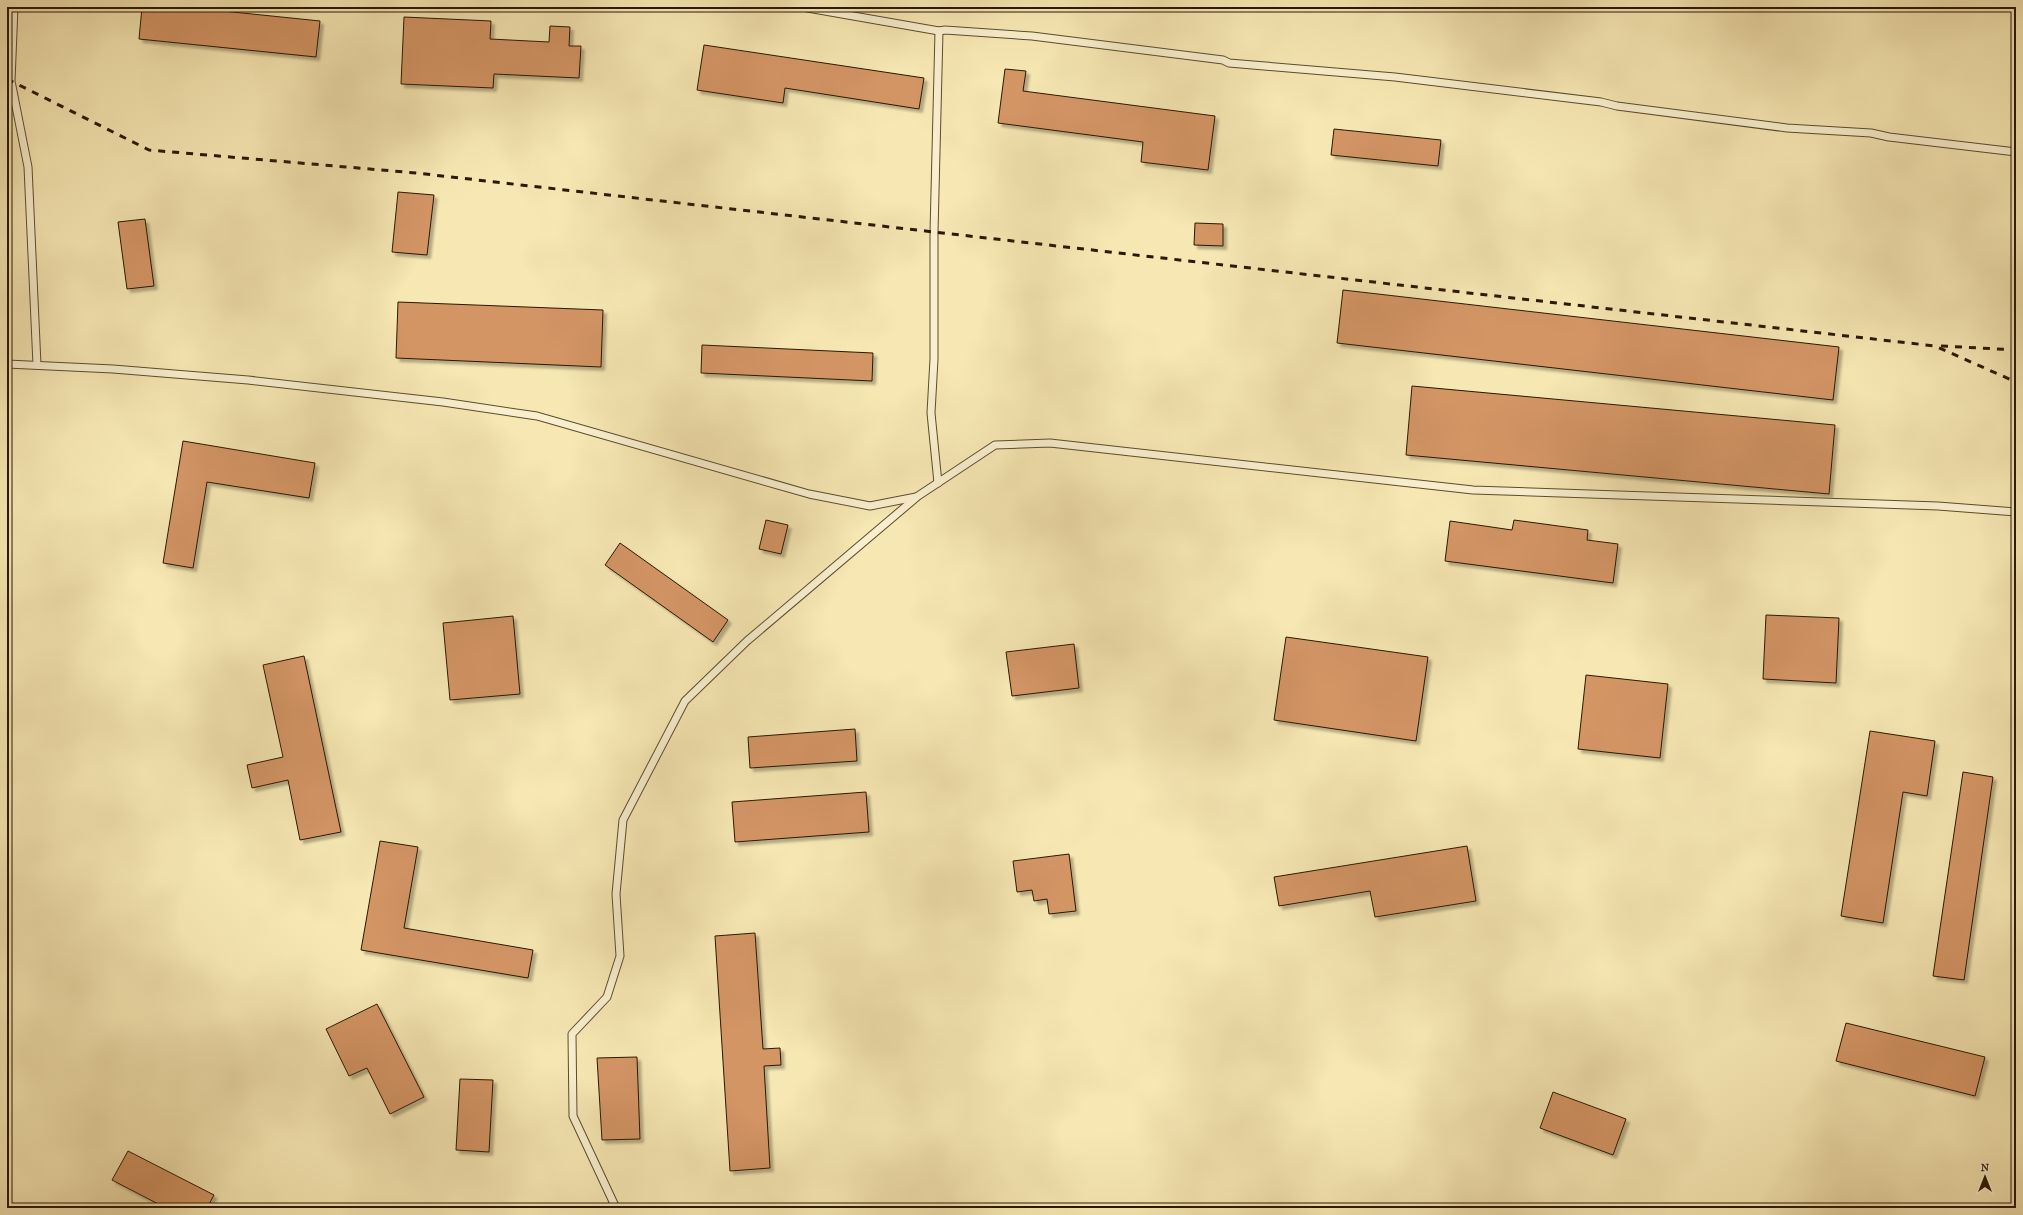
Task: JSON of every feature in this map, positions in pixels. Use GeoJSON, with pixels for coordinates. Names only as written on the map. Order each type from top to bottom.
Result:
{"type":"FeatureCollection","features":[{"type":"Feature","properties":{"kind":"lane"},"geometry":{"type":"LineString","coordinates":[[14,7],[11,81],[28,167],[37,365]]}},
{"type":"Feature","properties":{"kind":"lane"},"geometry":{"type":"LineString","coordinates":[[802,7],[939,31],[945,30],[1032,36],[1223,60],[1229,63],[1395,77],[1601,102],[1617,106],[1787,128],[1872,133],[1888,137],[2016,152]]}},
{"type":"Feature","properties":{"kind":"lane"},"geometry":{"type":"LineString","coordinates":[[938,483],[931,413],[934,359],[934,232],[939,31]]}},
{"type":"Feature","properties":{"kind":"lane"},"geometry":{"type":"LineString","coordinates":[[7,364],[113,369],[248,380],[467,405],[537,416],[809,494],[870,506],[918,496]]}},
{"type":"Feature","properties":{"kind":"lane"},"geometry":{"type":"LineString","coordinates":[[616,1208],[573,1116],[572,1034],[607,997],[620,956],[616,894],[623,820],[685,701],[747,641],[918,496],[995,445],[1050,443],[1473,490],[1938,506],[2016,512]]}},
{"type":"Feature","properties":{"kind":"building"},"geometry":{"type":"Polygon","coordinates":[[[142,7],[184,7],[320,21],[316,57],[139,39],[142,7]]]}},
{"type":"Feature","properties":{"kind":"building"},"geometry":{"type":"Polygon","coordinates":[[[404,17],[491,21],[490,39],[549,42],[550,26],[570,27],[569,46],[581,46],[579,78],[494,74],[493,88],[401,84],[404,17]]]}},
{"type":"Feature","properties":{"kind":"building"},"geometry":{"type":"Polygon","coordinates":[[[704,45],[924,78],[919,109],[785,88],[783,103],[697,90],[704,45]]]}},
{"type":"Feature","properties":{"kind":"building"},"geometry":{"type":"Polygon","coordinates":[[[1005,69],[1026,71],[1023,91],[1215,116],[1208,170],[1141,162],[1143,142],[998,123],[1005,69]]]}},
{"type":"Feature","properties":{"kind":"building"},"geometry":{"type":"Polygon","coordinates":[[[1334,129],[1441,140],[1438,166],[1331,155],[1334,129]]]}},
{"type":"Feature","properties":{"kind":"building"},"geometry":{"type":"Polygon","coordinates":[[[398,192],[434,195],[427,255],[392,252],[398,192]]]}},
{"type":"Feature","properties":{"kind":"building"},"geometry":{"type":"Polygon","coordinates":[[[145,219],[154,286],[127,289],[118,222],[145,219]]]}},
{"type":"Feature","properties":{"kind":"building"},"geometry":{"type":"Polygon","coordinates":[[[1195,223],[1223,224],[1223,246],[1194,245],[1195,223]]]}},
{"type":"Feature","properties":{"kind":"building"},"geometry":{"type":"Polygon","coordinates":[[[1343,290],[1839,347],[1833,400],[1337,343],[1343,290]]]}},
{"type":"Feature","properties":{"kind":"building"},"geometry":{"type":"Polygon","coordinates":[[[398,302],[603,310],[601,367],[396,358],[398,302]]]}},
{"type":"Feature","properties":{"kind":"building"},"geometry":{"type":"Polygon","coordinates":[[[702,345],[873,353],[872,381],[701,373],[702,345]]]}},
{"type":"Feature","properties":{"kind":"building"},"geometry":{"type":"Polygon","coordinates":[[[1412,386],[1835,425],[1829,494],[1406,455],[1412,386]]]}},
{"type":"Feature","properties":{"kind":"building"},"geometry":{"type":"Polygon","coordinates":[[[183,441],[315,463],[309,498],[207,482],[193,568],[163,563],[183,441]]]}},
{"type":"Feature","properties":{"kind":"building"},"geometry":{"type":"Polygon","coordinates":[[[766,520],[788,525],[781,554],[759,549],[766,520]]]}},
{"type":"Feature","properties":{"kind":"building"},"geometry":{"type":"Polygon","coordinates":[[[1514,520],[1588,530],[1587,540],[1618,544],[1613,583],[1445,561],[1450,521],[1512,530],[1514,520]]]}},
{"type":"Feature","properties":{"kind":"building"},"geometry":{"type":"Polygon","coordinates":[[[620,543],[728,620],[713,642],[605,565],[620,543]]]}},
{"type":"Feature","properties":{"kind":"building"},"geometry":{"type":"Polygon","coordinates":[[[1766,615],[1839,618],[1836,683],[1763,679],[1766,615]]]}},
{"type":"Feature","properties":{"kind":"building"},"geometry":{"type":"Polygon","coordinates":[[[513,616],[520,694],[450,700],[443,623],[513,616]]]}},
{"type":"Feature","properties":{"kind":"building"},"geometry":{"type":"Polygon","coordinates":[[[1286,637],[1428,657],[1416,741],[1274,720],[1286,637]]]}},
{"type":"Feature","properties":{"kind":"building"},"geometry":{"type":"Polygon","coordinates":[[[1074,644],[1079,688],[1012,696],[1006,652],[1074,644]]]}},
{"type":"Feature","properties":{"kind":"building"},"geometry":{"type":"Polygon","coordinates":[[[304,656],[341,832],[300,840],[288,780],[252,788],[247,765],[283,757],[263,665],[304,656]]]}},
{"type":"Feature","properties":{"kind":"building"},"geometry":{"type":"Polygon","coordinates":[[[1586,675],[1668,684],[1660,758],[1578,749],[1586,675]]]}},
{"type":"Feature","properties":{"kind":"building"},"geometry":{"type":"Polygon","coordinates":[[[855,729],[857,761],[750,768],[748,737],[855,729]]]}},
{"type":"Feature","properties":{"kind":"building"},"geometry":{"type":"Polygon","coordinates":[[[1870,731],[1935,741],[1927,796],[1903,792],[1883,923],[1841,916],[1870,731]]]}},
{"type":"Feature","properties":{"kind":"building"},"geometry":{"type":"Polygon","coordinates":[[[1963,772],[1993,777],[1964,980],[1933,976],[1963,772]]]}},
{"type":"Feature","properties":{"kind":"building"},"geometry":{"type":"Polygon","coordinates":[[[866,792],[869,832],[735,842],[732,802],[866,792]]]}},
{"type":"Feature","properties":{"kind":"building"},"geometry":{"type":"Polygon","coordinates":[[[380,841],[418,847],[404,928],[533,950],[528,978],[361,950],[380,841]]]}},
{"type":"Feature","properties":{"kind":"building"},"geometry":{"type":"Polygon","coordinates":[[[1467,846],[1476,901],[1375,917],[1370,891],[1279,906],[1274,877],[1467,846]]]}},
{"type":"Feature","properties":{"kind":"building"},"geometry":{"type":"Polygon","coordinates":[[[1069,854],[1076,911],[1049,914],[1047,899],[1034,901],[1032,890],[1017,892],[1013,861],[1069,854]]]}},
{"type":"Feature","properties":{"kind":"building"},"geometry":{"type":"Polygon","coordinates":[[[755,933],[763,1049],[780,1048],[781,1065],[764,1066],[770,1168],[730,1171],[715,936],[755,933]]]}},
{"type":"Feature","properties":{"kind":"building"},"geometry":{"type":"Polygon","coordinates":[[[377,1004],[424,1097],[390,1114],[367,1068],[349,1076],[326,1029],[377,1004]]]}},
{"type":"Feature","properties":{"kind":"building"},"geometry":{"type":"Polygon","coordinates":[[[1846,1023],[1985,1057],[1975,1096],[1836,1061],[1846,1023]]]}},
{"type":"Feature","properties":{"kind":"building"},"geometry":{"type":"Polygon","coordinates":[[[637,1057],[640,1139],[602,1140],[597,1058],[637,1057]]]}},
{"type":"Feature","properties":{"kind":"building"},"geometry":{"type":"Polygon","coordinates":[[[460,1079],[493,1080],[489,1152],[456,1150],[460,1079]]]}},
{"type":"Feature","properties":{"kind":"building"},"geometry":{"type":"Polygon","coordinates":[[[1553,1092],[1626,1119],[1613,1155],[1540,1128],[1553,1092]]]}},
{"type":"Feature","properties":{"kind":"building"},"geometry":{"type":"Polygon","coordinates":[[[128,1151],[214,1195],[207,1208],[166,1208],[112,1180],[128,1151]]]}},
{"type":"Feature","properties":{"kind":"railway"},"geometry":{"type":"LineString","coordinates":[[7,79],[149,150],[416,173],[1935,346],[2016,382]]}},
{"type":"Feature","properties":{"kind":"railway"},"geometry":{"type":"LineString","coordinates":[[1941,346],[2016,350]]}}]}
